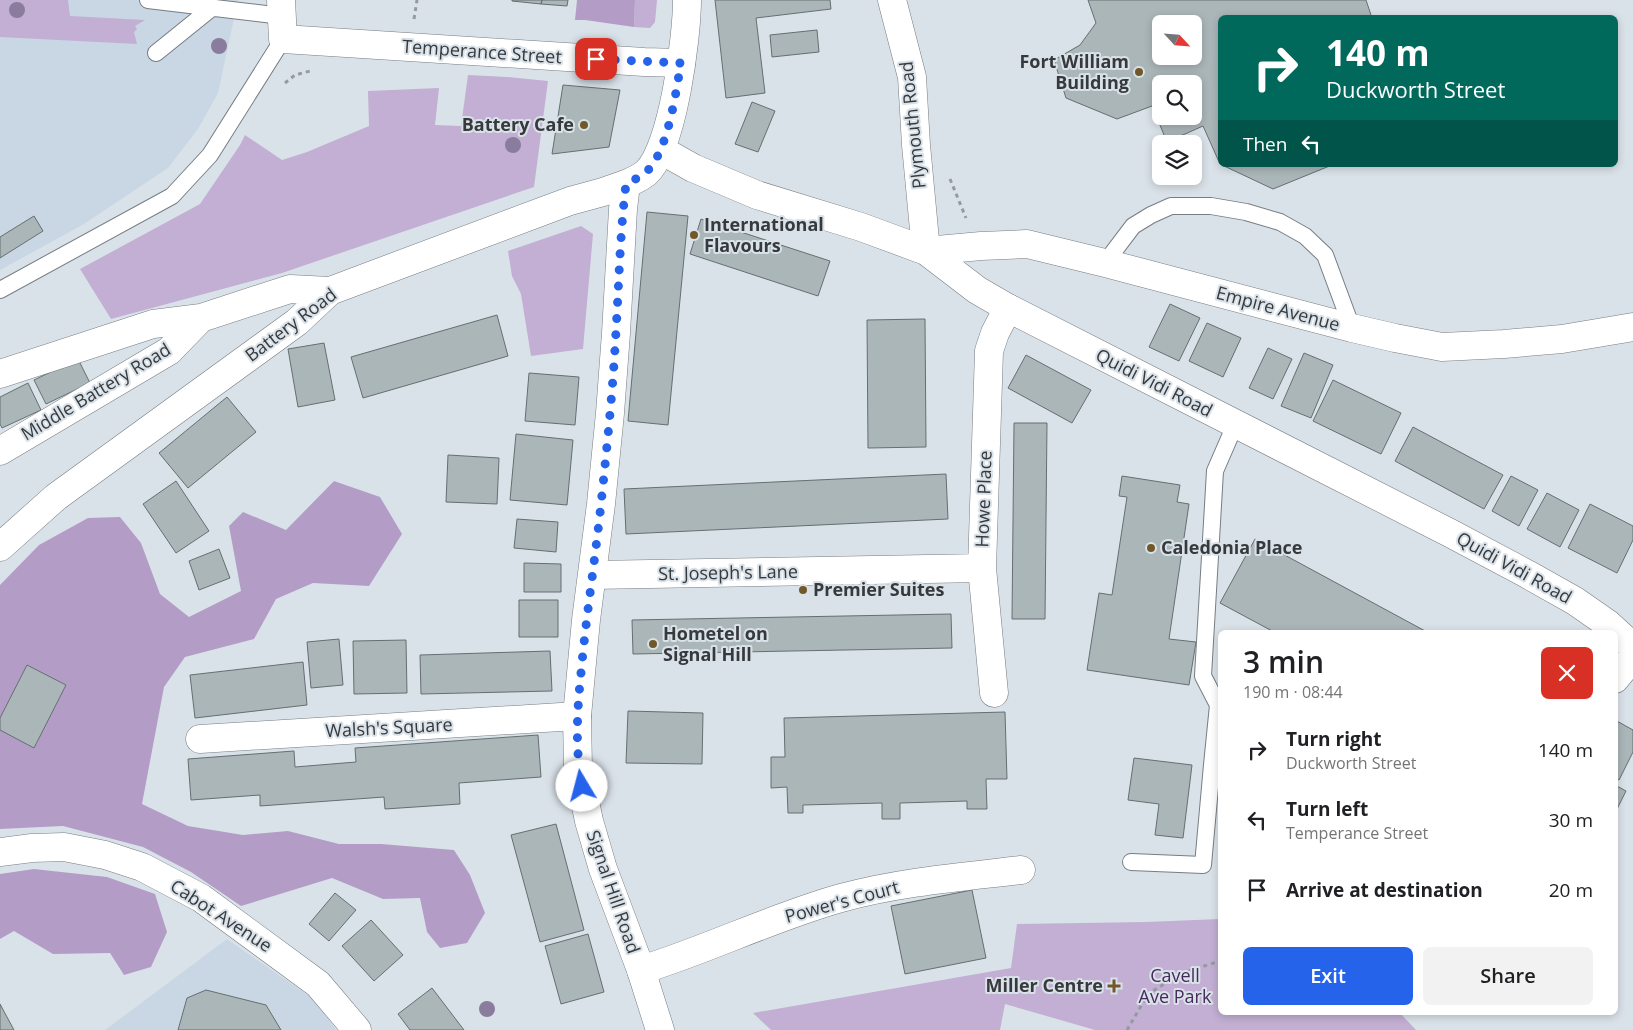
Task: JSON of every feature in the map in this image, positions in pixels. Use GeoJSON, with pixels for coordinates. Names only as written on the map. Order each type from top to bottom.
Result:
{"type":"FeatureCollection","features":[{"type":"Feature","properties":{"kind":"street","name":"Battery Road"},"geometry":{"type":"LineString","coordinates":[[0,548],[56,497],[297,322],[330,291],[570,201],[626,184],[647,172],[661,150],[674,104],[681,63],[687,0]]}},
{"type":"Feature","properties":{"kind":"street","name":"Plymouth Road"},"geometry":{"type":"LineString","coordinates":[[892,0],[912,77],[926,251]]}},
{"type":"Feature","properties":{"kind":"street","name":"Temperance Street"},"geometry":{"type":"LineString","coordinates":[[282,18],[644,62],[681,63]]}},
{"type":"Feature","properties":{"kind":"street","name":"Quidi Vidi Road"},"geometry":{"type":"LineString","coordinates":[[661,150],[693,168],[757,196],[861,227],[926,251],[977,290],[1008,308],[1450,533],[1567,596],[1615,630]]}},
{"type":"Feature","properties":{"kind":"street","name":"Signal Hill Road"},"geometry":{"type":"LineString","coordinates":[[626,184],[610,403],[577,716],[578,768],[589,821],[603,869],[641,970],[660,1030]]}},
{"type":"Feature","properties":{"kind":"street","name":"Empire Avenue"},"geometry":{"type":"LineString","coordinates":[[926,251],[1027,244],[1352,328],[1442,347],[1562,339],[1633,328]]}},
{"type":"Feature","properties":{"kind":"street","name":"Middle Battery Road"},"geometry":{"type":"LineString","coordinates":[[0,450],[169,351],[201,318],[290,289],[330,291]]}},
{"type":"Feature","properties":{"kind":"street","name":"Howe Place"},"geometry":{"type":"LineString","coordinates":[[994,693],[982,568],[989,351],[995,333],[1008,308]]}},
{"type":"Feature","properties":{"kind":"street"},"geometry":{"type":"LineString","coordinates":[[0,374],[153,324],[201,318]]}},
{"type":"Feature","properties":{"kind":"street","name":"St. Joseph's Lane"},"geometry":{"type":"LineString","coordinates":[[593,575],[982,568]]}},
{"type":"Feature","properties":{"kind":"street","name":"Quidi Vidi Road"},"geometry":{"type":"LineString","coordinates":[[1618,633],[1633,647]]}},
{"type":"Feature","properties":{"kind":"street"},"geometry":{"type":"LineString","coordinates":[[1618,675],[1633,657]]}},
{"type":"Feature","properties":{"kind":"street","name":"Walsh's Square"},"geometry":{"type":"LineString","coordinates":[[200,739],[577,716]]}},
{"type":"Feature","properties":{"kind":"street","name":"Cabot Avenue"},"geometry":{"type":"LineString","coordinates":[[0,852],[64,847],[105,855],[142,867],[201,898],[318,984],[357,1030]]}},
{"type":"Feature","properties":{"kind":"street","name":"Power's Court"},"geometry":{"type":"LineString","coordinates":[[641,970],[786,916],[842,898],[925,881],[1020,870]]}},
{"type":"Feature","properties":{"kind":"lane"},"geometry":{"type":"LineString","coordinates":[[0,290],[172,196],[210,155],[282,18],[148,0]]}},
{"type":"Feature","properties":{"kind":"lane"},"geometry":{"type":"LineString","coordinates":[[156,53],[213,8]]}},
{"type":"Feature","properties":{"kind":"lane"},"geometry":{"type":"LineString","coordinates":[[1105,263],[1133,226],[1171,206],[1211,206],[1246,212],[1280,222],[1305,236],[1325,255],[1352,328]]}},
{"type":"Feature","properties":{"kind":"lane"},"geometry":{"type":"LineString","coordinates":[[1130,862],[1204,865],[1218,705],[1203,676],[1214,471],[1234,424]]}},
{"type":"Feature","properties":{"kind":"path"},"geometry":{"type":"LineString","coordinates":[[281,89],[295,75],[312,70]]}},
{"type":"Feature","properties":{"kind":"path"},"geometry":{"type":"LineString","coordinates":[[1127,1030],[1148,994],[1182,973],[1218,962]]}},
{"type":"Feature","properties":{"kind":"shaded area"},"geometry":{"type":"Polygon","coordinates":[[[0,0],[238,0],[218,93],[198,129],[168,168],[84,224],[0,270],[0,0]]]}},
{"type":"Feature","properties":{"kind":"shaded area"},"geometry":{"type":"Polygon","coordinates":[[[577,0],[635,0],[634,27],[575,20],[577,0]]]}},
{"type":"Feature","properties":{"kind":"shaded area"},"geometry":{"type":"Polygon","coordinates":[[[334,481],[380,497],[402,534],[369,586],[313,583],[276,599],[254,639],[185,657],[164,687],[142,804],[188,826],[243,835],[288,831],[339,844],[381,844],[454,850],[470,875],[485,913],[467,943],[440,948],[427,932],[420,898],[383,899],[332,878],[241,906],[191,872],[143,847],[63,826],[0,829],[0,585],[39,545],[88,518],[120,517],[141,543],[160,594],[189,617],[241,591],[229,526],[243,512],[286,530],[334,481]]]}},
{"type":"Feature","properties":{"kind":"shaded area"},"geometry":{"type":"Polygon","coordinates":[[[34,869],[107,877],[155,894],[167,932],[151,967],[124,975],[110,953],[53,954],[14,931],[0,939],[0,874],[34,869]]]}},
{"type":"Feature","properties":{"kind":"shaded area"},"geometry":{"type":"Polygon","coordinates":[[[227,939],[316,1001],[336,1030],[105,1030],[227,939]]]}},
{"type":"Feature","properties":{"kind":"green space"},"geometry":{"type":"Polygon","coordinates":[[[0,0],[68,0],[70,16],[145,20],[135,26],[137,29],[134,32],[137,44],[0,37],[0,0]]]}},
{"type":"Feature","properties":{"kind":"green space"},"geometry":{"type":"Polygon","coordinates":[[[635,0],[657,0],[655,22],[650,28],[634,27],[635,0]]]}},
{"type":"Feature","properties":{"kind":"green space"},"geometry":{"type":"Polygon","coordinates":[[[468,75],[548,81],[534,187],[282,273],[111,319],[80,269],[200,204],[245,135],[282,160],[307,152],[369,126],[368,91],[439,88],[435,125],[461,126],[468,75]]]}},
{"type":"Feature","properties":{"kind":"green space"},"geometry":{"type":"Polygon","coordinates":[[[581,226],[593,234],[583,349],[531,356],[521,294],[512,276],[508,251],[581,226]]]}},
{"type":"Feature","properties":{"kind":"green space","name":"Miller Centre"},"geometry":{"type":"Polygon","coordinates":[[[1218,919],[1218,1015],[1402,1015],[1416,1030],[1095,1030],[1005,1004],[1000,1030],[771,1030],[753,1013],[1011,968],[1017,924],[1218,919]]]}},
{"type":"Feature","properties":{"kind":"building"},"geometry":{"type":"Polygon","coordinates":[[[512,0],[542,0],[541,4],[512,0]]]}},
{"type":"Feature","properties":{"kind":"building"},"geometry":{"type":"Polygon","coordinates":[[[542,0],[568,0],[567,6],[541,4],[542,0]]]}},
{"type":"Feature","properties":{"kind":"building"},"geometry":{"type":"Polygon","coordinates":[[[715,0],[830,0],[831,9],[756,18],[765,93],[726,98],[715,0]]]}},
{"type":"Feature","properties":{"kind":"building","name":"Fort William Building"},"geometry":{"type":"Polygon","coordinates":[[[1088,0],[1366,0],[1371,15],[1218,15],[1218,160],[1203,126],[1183,135],[1164,135],[1160,125],[1202,125],[1202,75],[1152,75],[1152,106],[1117,119],[1066,98],[1054,60],[1080,45],[1096,23],[1088,0]]]}},
{"type":"Feature","properties":{"kind":"building"},"geometry":{"type":"Polygon","coordinates":[[[817,30],[819,52],[772,57],[770,35],[817,30]]]}},
{"type":"Feature","properties":{"kind":"building"},"geometry":{"type":"Polygon","coordinates":[[[563,85],[620,90],[609,147],[552,154],[563,85]]]}},
{"type":"Feature","properties":{"kind":"building"},"geometry":{"type":"Polygon","coordinates":[[[752,102],[775,111],[758,152],[735,144],[752,102]]]}},
{"type":"Feature","properties":{"kind":"building"},"geometry":{"type":"Polygon","coordinates":[[[1226,167],[1327,167],[1273,189],[1226,167]]]}},
{"type":"Feature","properties":{"kind":"building"},"geometry":{"type":"Polygon","coordinates":[[[647,212],[688,216],[668,425],[628,421],[647,212]]]}},
{"type":"Feature","properties":{"kind":"building"},"geometry":{"type":"Polygon","coordinates":[[[34,216],[43,231],[0,258],[0,237],[34,216]]]}},
{"type":"Feature","properties":{"kind":"building"},"geometry":{"type":"Polygon","coordinates":[[[701,219],[830,261],[818,296],[690,254],[701,219]]]}},
{"type":"Feature","properties":{"kind":"building"},"geometry":{"type":"Polygon","coordinates":[[[1170,304],[1200,318],[1179,361],[1149,347],[1170,304]]]}},
{"type":"Feature","properties":{"kind":"building"},"geometry":{"type":"Polygon","coordinates":[[[497,315],[508,356],[363,398],[351,357],[497,315]]]}},
{"type":"Feature","properties":{"kind":"building"},"geometry":{"type":"Polygon","coordinates":[[[925,319],[926,447],[868,448],[867,320],[925,319]]]}},
{"type":"Feature","properties":{"kind":"building"},"geometry":{"type":"Polygon","coordinates":[[[1207,323],[1241,338],[1223,377],[1189,361],[1207,323]]]}},
{"type":"Feature","properties":{"kind":"building"},"geometry":{"type":"Polygon","coordinates":[[[324,343],[335,400],[298,407],[288,349],[324,343]]]}},
{"type":"Feature","properties":{"kind":"building"},"geometry":{"type":"Polygon","coordinates":[[[1268,348],[1292,359],[1273,399],[1249,388],[1268,348]]]}},
{"type":"Feature","properties":{"kind":"building"},"geometry":{"type":"Polygon","coordinates":[[[1304,353],[1333,365],[1311,418],[1281,406],[1304,353]]]}},
{"type":"Feature","properties":{"kind":"building"},"geometry":{"type":"Polygon","coordinates":[[[1026,355],[1091,390],[1072,423],[1008,388],[1026,355]]]}},
{"type":"Feature","properties":{"kind":"building"},"geometry":{"type":"Polygon","coordinates":[[[78,359],[90,383],[46,404],[34,380],[78,359]]]}},
{"type":"Feature","properties":{"kind":"building"},"geometry":{"type":"Polygon","coordinates":[[[529,373],[579,377],[575,425],[525,421],[529,373]]]}},
{"type":"Feature","properties":{"kind":"building"},"geometry":{"type":"Polygon","coordinates":[[[1333,380],[1401,413],[1381,454],[1313,421],[1333,380]]]}},
{"type":"Feature","properties":{"kind":"building"},"geometry":{"type":"Polygon","coordinates":[[[28,383],[41,410],[2,428],[0,424],[0,397],[28,383]]]}},
{"type":"Feature","properties":{"kind":"building"},"geometry":{"type":"Polygon","coordinates":[[[227,397],[256,432],[188,488],[159,453],[227,397]]]}},
{"type":"Feature","properties":{"kind":"building"},"geometry":{"type":"Polygon","coordinates":[[[1014,423],[1047,423],[1045,619],[1012,619],[1014,423]]]}},
{"type":"Feature","properties":{"kind":"building"},"geometry":{"type":"Polygon","coordinates":[[[1413,427],[1503,475],[1484,509],[1395,461],[1413,427]]]}},
{"type":"Feature","properties":{"kind":"building"},"geometry":{"type":"Polygon","coordinates":[[[516,434],[573,440],[567,505],[510,500],[516,434]]]}},
{"type":"Feature","properties":{"kind":"building"},"geometry":{"type":"Polygon","coordinates":[[[448,455],[499,458],[497,504],[446,502],[448,455]]]}},
{"type":"Feature","properties":{"kind":"building"},"geometry":{"type":"Polygon","coordinates":[[[946,474],[948,519],[626,534],[624,489],[946,474]]]}},
{"type":"Feature","properties":{"kind":"building","name":"Caledonia Place"},"geometry":{"type":"Polygon","coordinates":[[[1122,476],[1180,485],[1177,502],[1189,504],[1169,639],[1196,642],[1189,685],[1087,670],[1099,593],[1112,595],[1127,497],[1119,496],[1122,476]]]}},
{"type":"Feature","properties":{"kind":"building"},"geometry":{"type":"Polygon","coordinates":[[[1511,476],[1538,490],[1519,526],[1492,511],[1511,476]]]}},
{"type":"Feature","properties":{"kind":"building"},"geometry":{"type":"Polygon","coordinates":[[[176,481],[209,531],[176,553],[143,504],[176,481]]]}},
{"type":"Feature","properties":{"kind":"building"},"geometry":{"type":"Polygon","coordinates":[[[1547,493],[1579,510],[1560,547],[1527,529],[1547,493]]]}},
{"type":"Feature","properties":{"kind":"building"},"geometry":{"type":"Polygon","coordinates":[[[1590,504],[1633,526],[1633,540],[1617,573],[1568,548],[1590,504]]]}},
{"type":"Feature","properties":{"kind":"building"},"geometry":{"type":"Polygon","coordinates":[[[517,519],[558,522],[556,552],[514,548],[517,519]]]}},
{"type":"Feature","properties":{"kind":"building"},"geometry":{"type":"Polygon","coordinates":[[[1255,539],[1423,630],[1270,630],[1220,603],[1255,539]]]}},
{"type":"Feature","properties":{"kind":"building"},"geometry":{"type":"Polygon","coordinates":[[[219,549],[230,578],[199,590],[189,561],[219,549]]]}},
{"type":"Feature","properties":{"kind":"building"},"geometry":{"type":"Polygon","coordinates":[[[524,563],[561,564],[561,592],[524,592],[524,563]]]}},
{"type":"Feature","properties":{"kind":"building"},"geometry":{"type":"Polygon","coordinates":[[[519,600],[558,600],[558,637],[519,637],[519,600]]]}},
{"type":"Feature","properties":{"kind":"building"},"geometry":{"type":"Polygon","coordinates":[[[951,614],[952,648],[633,654],[632,620],[951,614]]]}},
{"type":"Feature","properties":{"kind":"building"},"geometry":{"type":"Polygon","coordinates":[[[339,639],[343,685],[311,688],[307,642],[339,639]]]}},
{"type":"Feature","properties":{"kind":"building"},"geometry":{"type":"Polygon","coordinates":[[[406,640],[407,693],[354,694],[353,641],[406,640]]]}},
{"type":"Feature","properties":{"kind":"building"},"geometry":{"type":"Polygon","coordinates":[[[550,651],[552,691],[421,694],[420,655],[550,651]]]}},
{"type":"Feature","properties":{"kind":"building"},"geometry":{"type":"Polygon","coordinates":[[[303,662],[307,705],[195,718],[190,675],[303,662]]]}},
{"type":"Feature","properties":{"kind":"building"},"geometry":{"type":"Polygon","coordinates":[[[27,665],[66,685],[34,748],[0,730],[0,718],[27,665]]]}},
{"type":"Feature","properties":{"kind":"building"},"geometry":{"type":"Polygon","coordinates":[[[628,711],[703,713],[702,764],[626,763],[628,711]]]}},
{"type":"Feature","properties":{"kind":"building"},"geometry":{"type":"Polygon","coordinates":[[[1005,712],[1007,779],[986,779],[987,809],[967,809],[967,801],[900,803],[900,819],[882,819],[882,803],[803,805],[803,813],[788,813],[787,787],[771,788],[771,757],[785,757],[784,718],[1005,712]]]}},
{"type":"Feature","properties":{"kind":"building"},"geometry":{"type":"Polygon","coordinates":[[[1618,722],[1633,730],[1633,752],[1619,780],[1618,722]]]}},
{"type":"Feature","properties":{"kind":"building"},"geometry":{"type":"Polygon","coordinates":[[[538,735],[541,777],[459,783],[460,804],[385,809],[384,797],[260,806],[260,795],[191,800],[188,759],[294,751],[295,767],[356,762],[355,748],[538,735]]]}},
{"type":"Feature","properties":{"kind":"building"},"geometry":{"type":"Polygon","coordinates":[[[1134,758],[1192,765],[1183,838],[1155,835],[1159,804],[1128,800],[1134,758]]]}},
{"type":"Feature","properties":{"kind":"building"},"geometry":{"type":"Polygon","coordinates":[[[1618,787],[1626,791],[1618,807],[1618,787]]]}},
{"type":"Feature","properties":{"kind":"building"},"geometry":{"type":"Polygon","coordinates":[[[556,824],[584,930],[540,942],[511,835],[556,824]]]}},
{"type":"Feature","properties":{"kind":"building"},"geometry":{"type":"Polygon","coordinates":[[[972,890],[986,958],[905,974],[891,906],[972,890]]]}},
{"type":"Feature","properties":{"kind":"building"},"geometry":{"type":"Polygon","coordinates":[[[335,893],[356,910],[329,941],[309,924],[335,893]]]}},
{"type":"Feature","properties":{"kind":"building"},"geometry":{"type":"Polygon","coordinates":[[[371,920],[403,955],[374,981],[342,946],[371,920]]]}},
{"type":"Feature","properties":{"kind":"building"},"geometry":{"type":"Polygon","coordinates":[[[588,934],[604,992],[561,1004],[545,946],[588,934]]]}},
{"type":"Feature","properties":{"kind":"building"},"geometry":{"type":"Polygon","coordinates":[[[432,988],[464,1030],[410,1030],[398,1014],[432,988]]]}},
{"type":"Feature","properties":{"kind":"building"},"geometry":{"type":"Polygon","coordinates":[[[206,990],[266,1005],[281,1030],[178,1030],[187,998],[206,990]]]}},
{"type":"Feature","properties":{"kind":"building"},"geometry":{"type":"Polygon","coordinates":[[[0,1004],[14,1030],[0,1030],[0,1004]]]}},
{"type":"Feature","properties":{"kind":"place","name":"Fort William Building"},"geometry":{"type":"Point","coordinates":[1139,72]}},
{"type":"Feature","properties":{"kind":"place","name":"Battery Cafe"},"geometry":{"type":"Point","coordinates":[584,125]}},
{"type":"Feature","properties":{"kind":"place","name":"International Flavours"},"geometry":{"type":"Point","coordinates":[694,235]}},
{"type":"Feature","properties":{"kind":"place","name":"Caledonia Place"},"geometry":{"type":"Point","coordinates":[1151,548]}},
{"type":"Feature","properties":{"kind":"place","name":"Premier Suites"},"geometry":{"type":"Point","coordinates":[803,590]}},
{"type":"Feature","properties":{"kind":"place","name":"Hometel on Signal Hill"},"geometry":{"type":"Point","coordinates":[653,644]}},
{"type":"Feature","properties":{"kind":"place","name":"Miller Centre"},"geometry":{"type":"Point","coordinates":[1114,986]}},
{"type":"Feature","properties":{"kind":"route"},"geometry":{"type":"LineString","coordinates":[[582,786],[578,768],[577,716],[610,413],[626,184],[647,172],[661,150],[674,104],[681,63],[596,59]]}},
{"type":"Feature","properties":{"kind":"park label","name":"Cavell Ave Park"},"geometry":{"type":"Point","coordinates":[1175,986]}}]}
